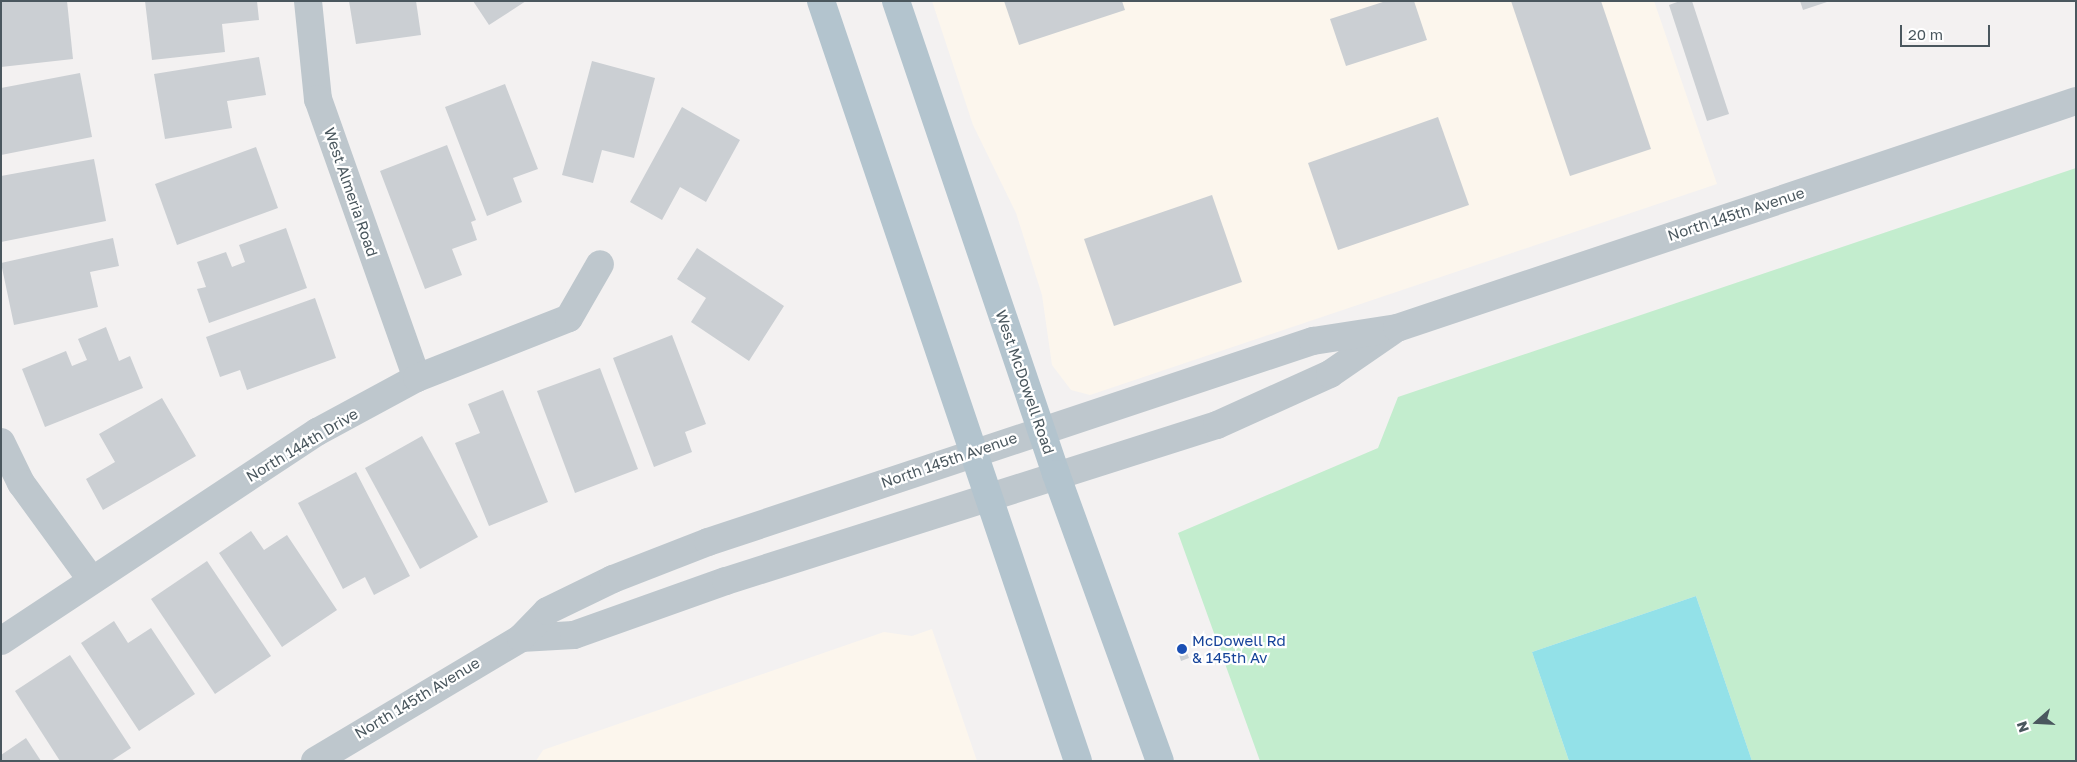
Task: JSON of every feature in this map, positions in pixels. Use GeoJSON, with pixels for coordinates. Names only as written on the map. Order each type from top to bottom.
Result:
{"type":"FeatureCollection","features":[{"type":"Feature","properties":{"kind":"main road"},"geometry":{"type":"LineString","coordinates":[[821,1],[972,453],[1078,761]]}},
{"type":"Feature","properties":{"kind":"main road","name":"West McDowell Road"},"geometry":{"type":"LineString","coordinates":[[896,1],[1056,474],[1160,761]]}},
{"type":"Feature","properties":{"kind":"street","name":"West Almeria Road"},"geometry":{"type":"LineString","coordinates":[[308,1],[318,99],[417,378]]}},
{"type":"Feature","properties":{"kind":"street","name":"North 145th Avenue"},"geometry":{"type":"LineString","coordinates":[[315,761],[521,638],[547,611],[613,579],[1041,429],[1313,341],[1397,328],[2076,101]]}},
{"type":"Feature","properties":{"kind":"street","name":"North 144th Drive"},"geometry":{"type":"LineString","coordinates":[[1,641],[91,579],[317,432],[417,378],[569,318],[600,264]]}},
{"type":"Feature","properties":{"kind":"street","name":"North 145th Avenue"},"geometry":{"type":"LineString","coordinates":[[521,638],[574,635],[987,496],[1217,424],[1330,374],[1397,328]]}},
{"type":"Feature","properties":{"kind":"street"},"geometry":{"type":"LineString","coordinates":[[1,442],[21,483],[91,579]]}},
{"type":"Feature","properties":{"kind":"shaded area"},"geometry":{"type":"Polygon","coordinates":[[[932,1],[1654,1],[1717,184],[1090,395],[1071,390],[1052,365],[1042,295],[1016,213],[973,125],[932,1]]]}},
{"type":"Feature","properties":{"kind":"shaded area"},"geometry":{"type":"Polygon","coordinates":[[[932,629],[977,761],[536,761],[543,750],[884,632],[912,636],[932,629]]]}},
{"type":"Feature","properties":{"kind":"green space"},"geometry":{"type":"Polygon","coordinates":[[[2076,168],[2076,761],[1752,761],[1696,596],[1532,652],[1569,761],[1260,761],[1178,533],[1378,448],[1398,397],[2076,168]]]}},
{"type":"Feature","properties":{"kind":"water"},"geometry":{"type":"Polygon","coordinates":[[[1696,596],[1752,761],[1569,761],[1532,652],[1696,596]]]}},
{"type":"Feature","properties":{"kind":"building"},"geometry":{"type":"Polygon","coordinates":[[[67,1],[73,59],[1,67],[1,2],[67,1]]]}},
{"type":"Feature","properties":{"kind":"building"},"geometry":{"type":"Polygon","coordinates":[[[145,1],[257,1],[259,20],[222,24],[225,52],[152,60],[145,1]]]}},
{"type":"Feature","properties":{"kind":"building"},"geometry":{"type":"Polygon","coordinates":[[[349,1],[416,1],[421,35],[356,44],[349,1]]]}},
{"type":"Feature","properties":{"kind":"building"},"geometry":{"type":"Polygon","coordinates":[[[473,1],[526,1],[489,25],[473,1]]]}},
{"type":"Feature","properties":{"kind":"building"},"geometry":{"type":"Polygon","coordinates":[[[1004,1],[1122,1],[1125,10],[1019,45],[1004,1]]]}},
{"type":"Feature","properties":{"kind":"building"},"geometry":{"type":"Polygon","coordinates":[[[1386,1],[1414,1],[1427,40],[1346,66],[1330,19],[1386,1]]]}},
{"type":"Feature","properties":{"kind":"building"},"geometry":{"type":"Polygon","coordinates":[[[1511,1],[1601,1],[1651,149],[1570,176],[1511,1]]]}},
{"type":"Feature","properties":{"kind":"building"},"geometry":{"type":"Polygon","coordinates":[[[1680,1],[1692,1],[1729,114],[1707,121],[1669,5],[1680,1]]]}},
{"type":"Feature","properties":{"kind":"building"},"geometry":{"type":"Polygon","coordinates":[[[1800,1],[1827,1],[1827,2],[1803,10],[1800,1]]]}},
{"type":"Feature","properties":{"kind":"building"},"geometry":{"type":"Polygon","coordinates":[[[259,57],[266,95],[227,101],[232,128],[165,139],[154,74],[259,57]]]}},
{"type":"Feature","properties":{"kind":"building"},"geometry":{"type":"Polygon","coordinates":[[[592,61],[655,78],[634,158],[602,150],[593,183],[562,175],[592,61]]]}},
{"type":"Feature","properties":{"kind":"building"},"geometry":{"type":"Polygon","coordinates":[[[80,73],[92,137],[1,155],[1,88],[80,73]]]}},
{"type":"Feature","properties":{"kind":"building"},"geometry":{"type":"Polygon","coordinates":[[[505,84],[538,169],[513,178],[522,202],[487,216],[445,107],[505,84]]]}},
{"type":"Feature","properties":{"kind":"building"},"geometry":{"type":"Polygon","coordinates":[[[682,107],[740,140],[706,202],[680,187],[662,220],[630,202],[682,107]]]}},
{"type":"Feature","properties":{"kind":"building"},"geometry":{"type":"Polygon","coordinates":[[[1438,117],[1469,205],[1338,250],[1308,163],[1438,117]]]}},
{"type":"Feature","properties":{"kind":"building"},"geometry":{"type":"Polygon","coordinates":[[[447,145],[476,220],[471,222],[477,240],[452,249],[462,275],[425,289],[380,171],[447,145]]]}},
{"type":"Feature","properties":{"kind":"building"},"geometry":{"type":"Polygon","coordinates":[[[256,147],[278,208],[177,245],[155,184],[256,147]]]}},
{"type":"Feature","properties":{"kind":"building"},"geometry":{"type":"Polygon","coordinates":[[[94,159],[106,221],[1,242],[1,176],[94,159]]]}},
{"type":"Feature","properties":{"kind":"building"},"geometry":{"type":"Polygon","coordinates":[[[1212,195],[1242,282],[1114,326],[1084,239],[1212,195]]]}},
{"type":"Feature","properties":{"kind":"building"},"geometry":{"type":"Polygon","coordinates":[[[286,228],[307,288],[209,323],[197,289],[206,287],[197,262],[226,252],[232,267],[245,262],[239,245],[286,228]]]}},
{"type":"Feature","properties":{"kind":"building"},"geometry":{"type":"Polygon","coordinates":[[[113,238],[119,266],[90,272],[98,307],[14,325],[1,263],[113,238]]]}},
{"type":"Feature","properties":{"kind":"building"},"geometry":{"type":"Polygon","coordinates":[[[697,248],[784,306],[749,361],[691,322],[706,298],[677,279],[697,248]]]}},
{"type":"Feature","properties":{"kind":"building"},"geometry":{"type":"Polygon","coordinates":[[[315,298],[336,358],[247,390],[240,370],[220,377],[206,337],[315,298]]]}},
{"type":"Feature","properties":{"kind":"building"},"geometry":{"type":"Polygon","coordinates":[[[106,327],[119,361],[130,356],[143,388],[45,427],[22,369],[66,351],[72,366],[87,360],[78,339],[106,327]]]}},
{"type":"Feature","properties":{"kind":"building"},"geometry":{"type":"Polygon","coordinates":[[[672,335],[706,424],[685,432],[692,452],[654,467],[613,358],[672,335]]]}},
{"type":"Feature","properties":{"kind":"building"},"geometry":{"type":"Polygon","coordinates":[[[600,368],[638,469],[575,493],[537,391],[600,368]]]}},
{"type":"Feature","properties":{"kind":"building"},"geometry":{"type":"Polygon","coordinates":[[[503,390],[548,502],[489,526],[455,443],[480,433],[468,404],[503,390]]]}},
{"type":"Feature","properties":{"kind":"building"},"geometry":{"type":"Polygon","coordinates":[[[162,398],[196,456],[103,510],[86,479],[115,462],[99,434],[162,398]]]}},
{"type":"Feature","properties":{"kind":"building"},"geometry":{"type":"Polygon","coordinates":[[[422,436],[478,537],[420,569],[365,468],[422,436]]]}},
{"type":"Feature","properties":{"kind":"building"},"geometry":{"type":"Polygon","coordinates":[[[356,472],[410,576],[374,595],[365,577],[343,589],[298,503],[356,472]]]}},
{"type":"Feature","properties":{"kind":"building"},"geometry":{"type":"Polygon","coordinates":[[[251,531],[264,550],[287,535],[337,610],[282,647],[219,553],[251,531]]]}},
{"type":"Feature","properties":{"kind":"building"},"geometry":{"type":"Polygon","coordinates":[[[207,561],[271,656],[215,694],[151,599],[207,561]]]}},
{"type":"Feature","properties":{"kind":"building"},"geometry":{"type":"Polygon","coordinates":[[[114,621],[128,643],[151,628],[195,694],[139,731],[81,643],[114,621]]]}},
{"type":"Feature","properties":{"kind":"building"},"geometry":{"type":"Polygon","coordinates":[[[1183,643],[1189,658],[1181,661],[1176,645],[1183,643]]]}},
{"type":"Feature","properties":{"kind":"building"},"geometry":{"type":"Polygon","coordinates":[[[70,655],[131,748],[111,761],[60,761],[15,691],[70,655]]]}},
{"type":"Feature","properties":{"kind":"building"},"geometry":{"type":"Polygon","coordinates":[[[26,738],[41,761],[1,761],[1,755],[26,738]]]}},
{"type":"Feature","properties":{"kind":"place","name":"McDowell Rd & 145th Av"},"geometry":{"type":"Point","coordinates":[1182,649]}}]}
